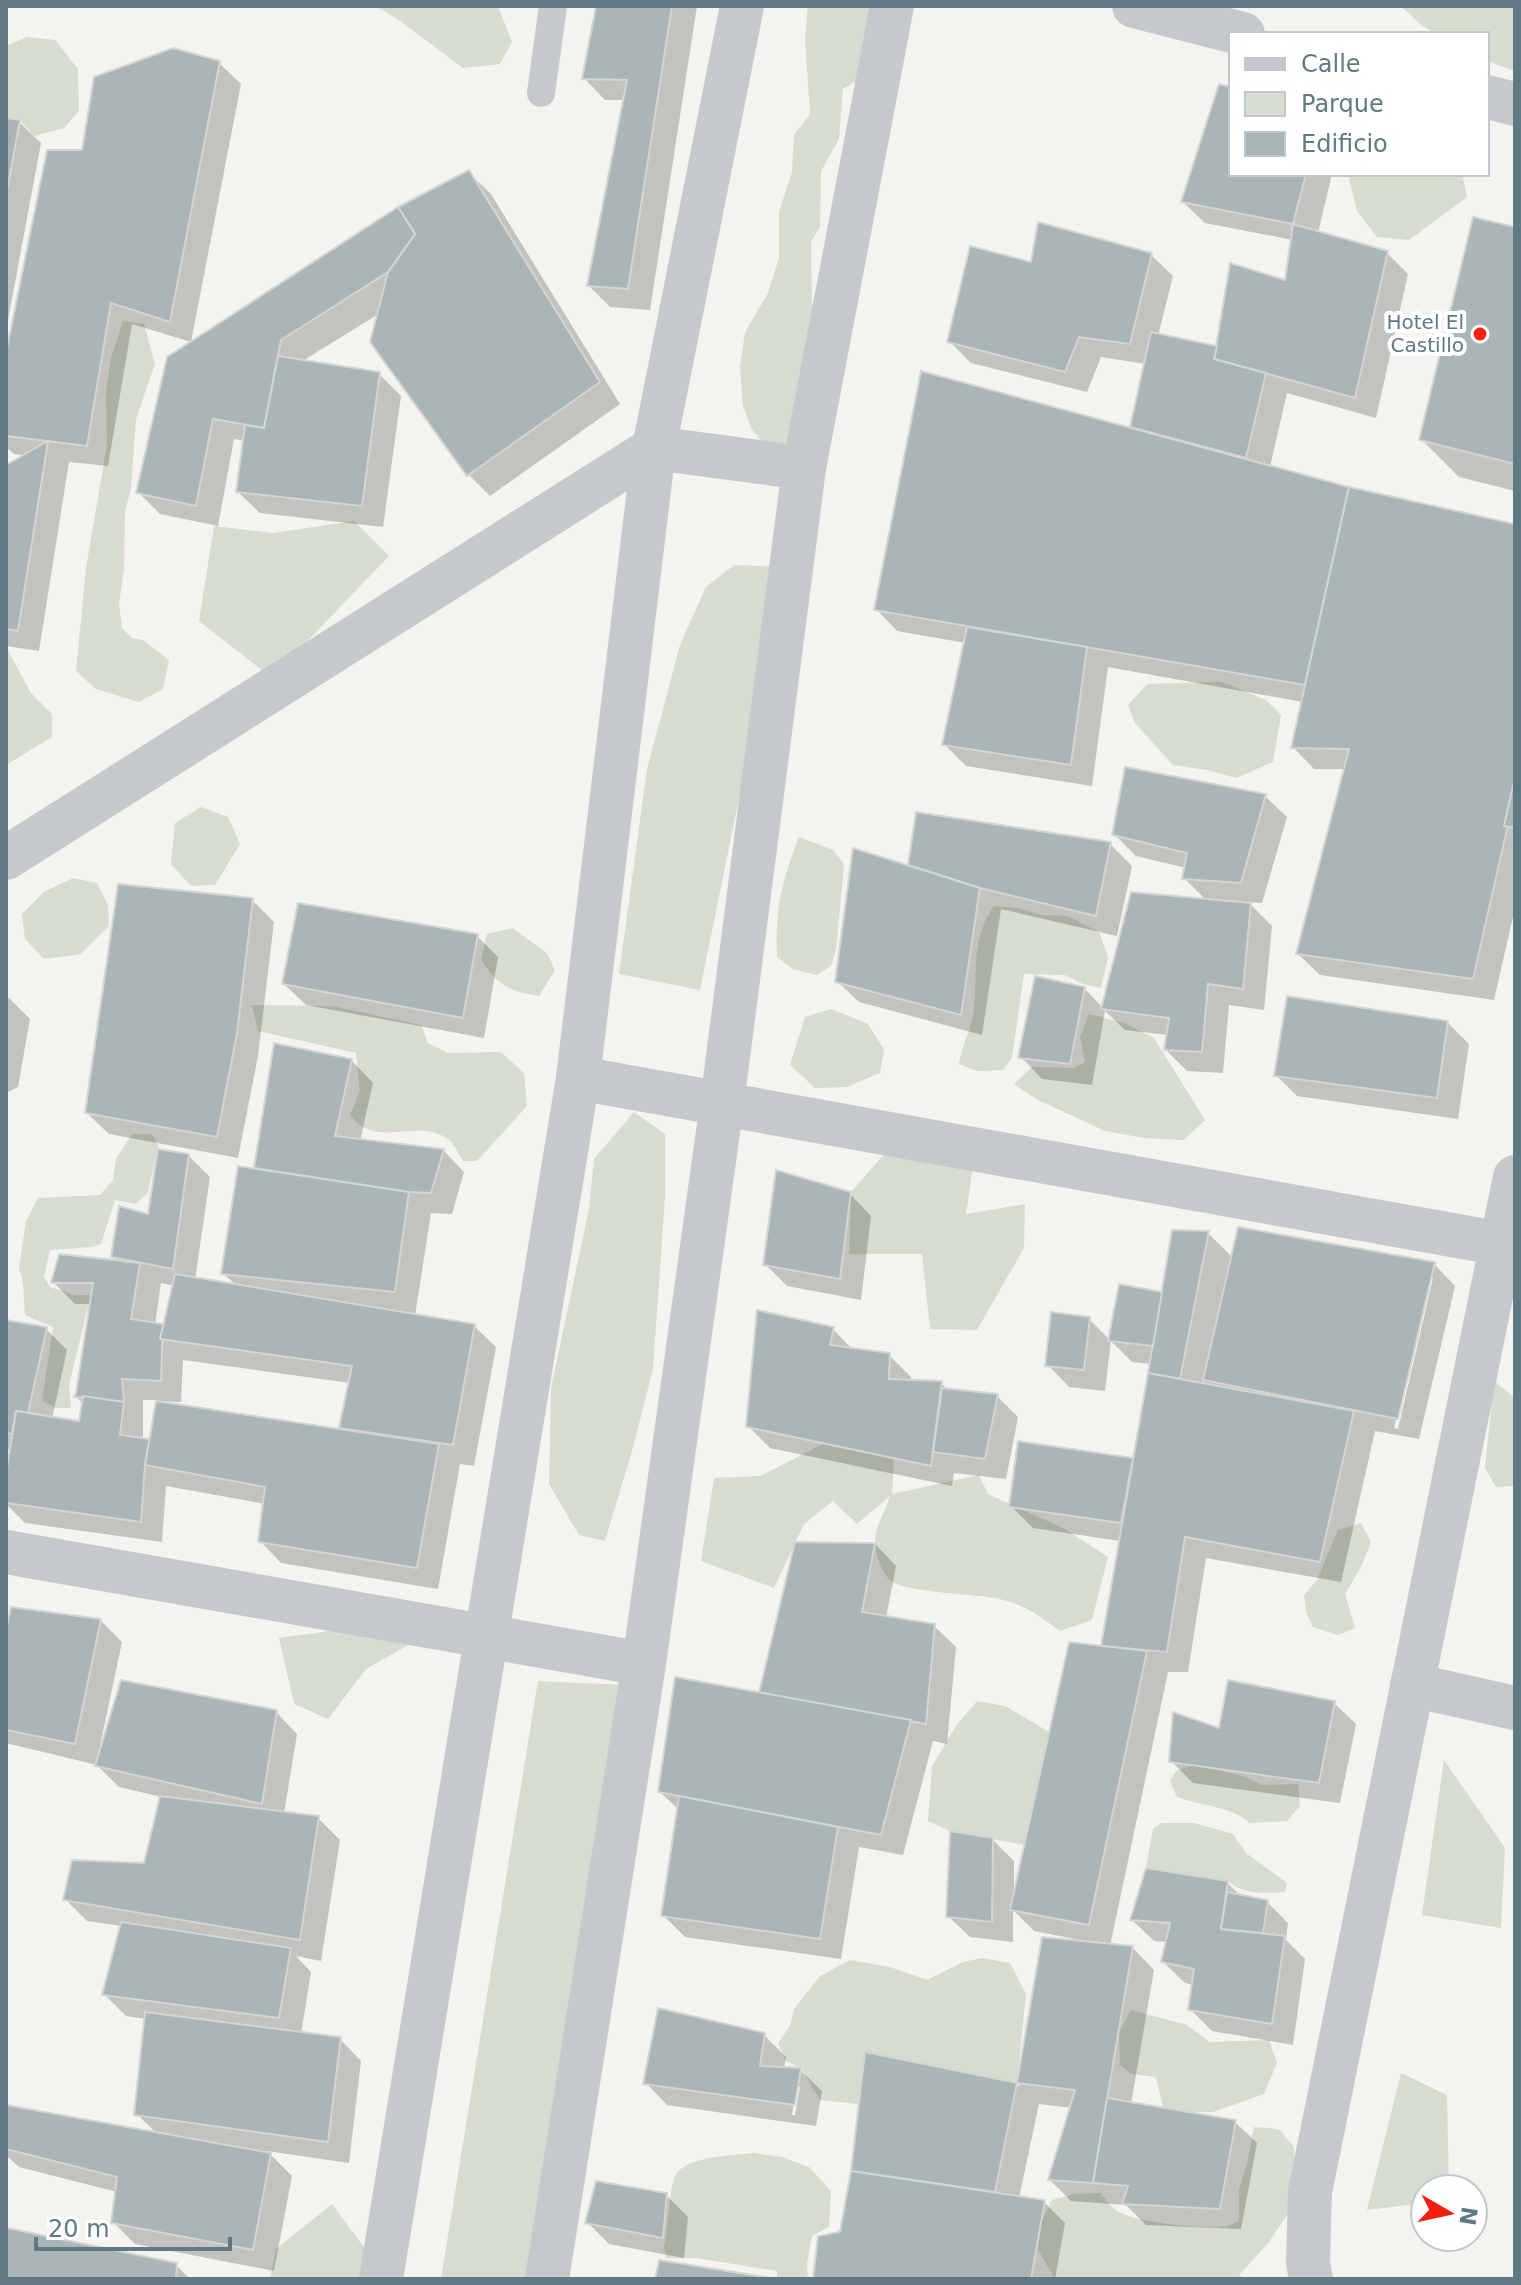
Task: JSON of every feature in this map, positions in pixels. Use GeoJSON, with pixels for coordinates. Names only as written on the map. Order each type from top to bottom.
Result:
{"type":"FeatureCollection","features":[{"type":"Feature","properties":{"kind":"street"},"geometry":{"type":"LineString","coordinates":[[381,2279],[578,1078],[654,448],[742,6]]}},
{"type":"Feature","properties":{"kind":"street"},"geometry":{"type":"LineString","coordinates":[[547,2279],[644,1664],[722,1103],[804,468],[892,6]]}},
{"type":"Feature","properties":{"kind":"street"},"geometry":{"type":"LineString","coordinates":[[1134,6],[1235,32]]}},
{"type":"Feature","properties":{"kind":"street"},"geometry":{"type":"LineString","coordinates":[[1489,98],[1515,104]]}},
{"type":"Feature","properties":{"kind":"street"},"geometry":{"type":"LineString","coordinates":[[6,858],[654,448],[804,468]]}},
{"type":"Feature","properties":{"kind":"street"},"geometry":{"type":"LineString","coordinates":[[578,1078],[1502,1244]]}},
{"type":"Feature","properties":{"kind":"street"},"geometry":{"type":"LineString","coordinates":[[1311,2279],[1308,2263],[1310,2192],[1515,1177]]}},
{"type":"Feature","properties":{"kind":"street"},"geometry":{"type":"LineString","coordinates":[[6,1552],[644,1664]]}},
{"type":"Feature","properties":{"kind":"street"},"geometry":{"type":"LineString","coordinates":[[1412,1685],[1515,1708]]}},
{"type":"Feature","properties":{"kind":"lane"},"geometry":{"type":"LineString","coordinates":[[541,93],[553,6]]}},
{"type":"Feature","properties":{"kind":"green space"},"geometry":{"type":"Polygon","coordinates":[[[375,6],[498,6],[512,42],[500,64],[463,68],[375,6]]]}},
{"type":"Feature","properties":{"kind":"green space"},"geometry":{"type":"Polygon","coordinates":[[[808,6],[873,6],[897,57],[843,89],[839,139],[821,171],[820,227],[811,242],[812,303],[835,375],[802,427],[774,454],[752,430],[743,406],[740,367],[745,332],[768,293],[779,258],[779,212],[792,172],[794,135],[810,114],[805,38],[808,6]]]}},
{"type":"Feature","properties":{"kind":"green space"},"geometry":{"type":"Polygon","coordinates":[[[1401,6],[1515,6],[1515,71],[1489,62],[1489,32],[1433,32],[1401,6]]]}},
{"type":"Feature","properties":{"kind":"green space"},"geometry":{"type":"Polygon","coordinates":[[[27,37],[55,40],[78,69],[79,111],[64,128],[34,136],[20,120],[6,118],[6,46],[27,37]]]}},
{"type":"Feature","properties":{"kind":"green space"},"geometry":{"type":"Polygon","coordinates":[[[1350,176],[1462,176],[1467,197],[1409,240],[1377,237],[1357,211],[1350,176]]]}},
{"type":"Feature","properties":{"kind":"green space"},"geometry":{"type":"Polygon","coordinates":[[[123,321],[144,324],[155,364],[136,419],[131,488],[125,512],[124,568],[119,605],[122,628],[132,638],[143,640],[169,660],[163,689],[139,702],[96,689],[76,671],[86,568],[107,445],[106,392],[111,358],[123,321]]]}},
{"type":"Feature","properties":{"kind":"green space"},"geometry":{"type":"Polygon","coordinates":[[[354,521],[389,556],[272,678],[199,621],[214,526],[273,533],[354,521]]]}},
{"type":"Feature","properties":{"kind":"green space"},"geometry":{"type":"Polygon","coordinates":[[[734,565],[786,567],[700,990],[619,974],[647,769],[680,645],[706,587],[734,565]]]}},
{"type":"Feature","properties":{"kind":"green space"},"geometry":{"type":"Polygon","coordinates":[[[6,647],[31,693],[52,714],[52,737],[6,765],[6,647]]]}},
{"type":"Feature","properties":{"kind":"green space"},"geometry":{"type":"Polygon","coordinates":[[[1222,682],[1266,700],[1281,715],[1273,762],[1236,778],[1173,765],[1135,723],[1128,705],[1147,684],[1222,682]]]}},
{"type":"Feature","properties":{"kind":"green space"},"geometry":{"type":"Polygon","coordinates":[[[201,807],[228,817],[240,844],[215,885],[191,886],[171,864],[175,823],[201,807]]]}},
{"type":"Feature","properties":{"kind":"green space"},"geometry":{"type":"Polygon","coordinates":[[[799,837],[833,850],[844,864],[836,950],[831,966],[817,975],[793,969],[777,957],[780,896],[799,837]]]}},
{"type":"Feature","properties":{"kind":"green space"},"geometry":{"type":"Polygon","coordinates":[[[73,878],[97,883],[108,905],[109,926],[81,954],[44,959],[25,939],[22,914],[44,892],[73,878]]]}},
{"type":"Feature","properties":{"kind":"green space"},"geometry":{"type":"Polygon","coordinates":[[[994,906],[1018,908],[1042,915],[1068,916],[1099,932],[1108,957],[1101,988],[1065,975],[1024,974],[1012,1058],[1003,1070],[977,1071],[959,1064],[973,1016],[978,944],[994,906]]]}},
{"type":"Feature","properties":{"kind":"green space"},"geometry":{"type":"Polygon","coordinates":[[[512,928],[547,953],[555,970],[539,996],[506,986],[493,976],[481,960],[487,934],[512,928]]]}},
{"type":"Feature","properties":{"kind":"green space"},"geometry":{"type":"Polygon","coordinates":[[[252,1005],[332,1006],[421,1025],[428,1043],[448,1053],[501,1052],[524,1073],[527,1106],[477,1161],[463,1161],[451,1142],[437,1134],[372,1131],[350,1115],[360,1091],[356,1053],[258,1031],[252,1005]]]}},
{"type":"Feature","properties":{"kind":"green space"},"geometry":{"type":"Polygon","coordinates":[[[831,1009],[868,1024],[884,1050],[880,1073],[847,1087],[815,1088],[790,1065],[805,1017],[831,1009]]]}},
{"type":"Feature","properties":{"kind":"green space"},"geometry":{"type":"Polygon","coordinates":[[[1089,1014],[1124,1023],[1154,1038],[1205,1120],[1184,1140],[1144,1138],[1105,1131],[1036,1099],[1014,1084],[1032,1067],[1074,1068],[1085,1062],[1080,1037],[1089,1014]]]}},
{"type":"Feature","properties":{"kind":"green space"},"geometry":{"type":"Polygon","coordinates":[[[634,1112],[665,1134],[665,1197],[653,1369],[605,1541],[579,1535],[549,1484],[551,1388],[589,1209],[594,1159],[634,1112]]]}},
{"type":"Feature","properties":{"kind":"green space"},"geometry":{"type":"Polygon","coordinates":[[[132,1134],[152,1134],[158,1145],[148,1193],[136,1204],[115,1200],[101,1244],[50,1250],[44,1277],[50,1287],[75,1295],[91,1295],[69,1385],[71,1408],[56,1408],[42,1401],[53,1327],[25,1315],[19,1268],[26,1221],[38,1198],[100,1195],[113,1180],[116,1159],[132,1134]]]}},
{"type":"Feature","properties":{"kind":"green space"},"geometry":{"type":"Polygon","coordinates":[[[901,1135],[974,1159],[966,1214],[1025,1204],[1024,1248],[977,1330],[930,1329],[922,1254],[849,1254],[851,1192],[901,1135]]]}},
{"type":"Feature","properties":{"kind":"green space"},"geometry":{"type":"Polygon","coordinates":[[[1494,1381],[1515,1398],[1515,1486],[1496,1487],[1485,1468],[1494,1381]]]}},
{"type":"Feature","properties":{"kind":"green space"},"geometry":{"type":"Polygon","coordinates":[[[825,1443],[894,1458],[892,1494],[979,1475],[988,1494],[1063,1528],[1108,1557],[1092,1620],[1060,1631],[1029,1610],[1003,1600],[924,1590],[891,1581],[884,1573],[875,1542],[890,1496],[857,1524],[833,1501],[804,1524],[774,1588],[701,1561],[714,1478],[760,1476],[825,1443]]]}},
{"type":"Feature","properties":{"kind":"green space"},"geometry":{"type":"Polygon","coordinates":[[[1361,1523],[1371,1542],[1345,1594],[1355,1628],[1338,1635],[1313,1627],[1306,1612],[1304,1595],[1317,1580],[1338,1530],[1361,1523]]]}},
{"type":"Feature","properties":{"kind":"green space"},"geometry":{"type":"Polygon","coordinates":[[[422,1618],[415,1641],[366,1669],[328,1719],[294,1704],[279,1638],[422,1618]]]}},
{"type":"Feature","properties":{"kind":"green space"},"geometry":{"type":"Polygon","coordinates":[[[538,1681],[626,1685],[529,2279],[441,2279],[538,1681]]]}},
{"type":"Feature","properties":{"kind":"green space"},"geometry":{"type":"Polygon","coordinates":[[[977,1701],[1005,1706],[1049,1732],[1025,1845],[950,1831],[928,1821],[932,1766],[956,1726],[977,1701]]]}},
{"type":"Feature","properties":{"kind":"green space"},"geometry":{"type":"Polygon","coordinates":[[[1444,1760],[1505,1848],[1501,1928],[1422,1915],[1444,1760]]]}},
{"type":"Feature","properties":{"kind":"green space"},"geometry":{"type":"Polygon","coordinates":[[[1195,1765],[1243,1776],[1262,1785],[1298,1784],[1300,1806],[1287,1821],[1250,1823],[1224,1810],[1177,1797],[1170,1781],[1177,1770],[1195,1765]]]}},
{"type":"Feature","properties":{"kind":"green space"},"geometry":{"type":"Polygon","coordinates":[[[1161,1823],[1194,1823],[1233,1834],[1246,1853],[1287,1883],[1285,1892],[1248,1891],[1228,1881],[1146,1868],[1153,1829],[1161,1823]]]}},
{"type":"Feature","properties":{"kind":"green space"},"geometry":{"type":"Polygon","coordinates":[[[982,1958],[1010,1963],[1026,1994],[1017,2083],[865,2053],[858,2104],[820,2100],[801,2068],[786,2061],[778,2043],[790,2026],[794,2009],[820,1976],[850,1960],[890,1967],[927,1980],[963,1962],[982,1958]]]}},
{"type":"Feature","properties":{"kind":"green space"},"geometry":{"type":"Polygon","coordinates":[[[1131,2010],[1187,2025],[1210,2042],[1269,2040],[1277,2063],[1264,2094],[1213,2112],[1184,2112],[1163,2107],[1156,2077],[1131,2074],[1120,2065],[1119,2032],[1131,2010]]]}},
{"type":"Feature","properties":{"kind":"green space"},"geometry":{"type":"Polygon","coordinates":[[[1401,2073],[1447,2095],[1449,2173],[1409,2173],[1409,2205],[1367,2210],[1401,2073]]]}},
{"type":"Feature","properties":{"kind":"green space"},"geometry":{"type":"Polygon","coordinates":[[[1254,2127],[1279,2129],[1294,2147],[1297,2200],[1269,2242],[1239,2275],[1246,2279],[1055,2279],[1037,2248],[1040,2224],[1052,2200],[1075,2194],[1101,2193],[1119,2212],[1144,2220],[1212,2227],[1239,2221],[1239,2189],[1254,2127]]]}},
{"type":"Feature","properties":{"kind":"green space"},"geometry":{"type":"Polygon","coordinates":[[[754,2153],[782,2157],[809,2167],[831,2191],[829,2227],[812,2236],[808,2279],[777,2279],[777,2271],[696,2258],[666,2258],[664,2247],[671,2190],[680,2169],[699,2160],[754,2153]]]}},
{"type":"Feature","properties":{"kind":"green space"},"geometry":{"type":"Polygon","coordinates":[[[332,2204],[380,2269],[378,2279],[270,2279],[276,2249],[332,2204]]]}},
{"type":"Feature","properties":{"kind":"building"},"geometry":{"type":"Polygon","coordinates":[[[596,6],[672,6],[628,289],[587,286],[627,80],[582,79],[596,6]]]}},
{"type":"Feature","properties":{"kind":"building"},"geometry":{"type":"Polygon","coordinates":[[[173,48],[220,61],[170,322],[111,303],[87,446],[6,436],[6,353],[47,150],[82,150],[94,77],[173,48]]]}},
{"type":"Feature","properties":{"kind":"building"},"geometry":{"type":"Polygon","coordinates":[[[1219,84],[1229,86],[1229,176],[1305,176],[1293,224],[1181,202],[1219,84]]]}},
{"type":"Feature","properties":{"kind":"building"},"geometry":{"type":"Polygon","coordinates":[[[6,118],[20,120],[6,196],[6,118]]]}},
{"type":"Feature","properties":{"kind":"building"},"geometry":{"type":"Polygon","coordinates":[[[469,170],[600,382],[467,476],[370,342],[388,272],[415,234],[398,207],[469,170]]]}},
{"type":"Feature","properties":{"kind":"building"},"geometry":{"type":"Polygon","coordinates":[[[398,207],[415,234],[388,272],[281,340],[264,428],[213,419],[196,506],[136,493],[167,357],[398,207]]]}},
{"type":"Feature","properties":{"kind":"building","name":"Hotel El Castillo"},"geometry":{"type":"Polygon","coordinates":[[[1473,217],[1515,227],[1515,464],[1419,440],[1473,217]]]}},
{"type":"Feature","properties":{"kind":"building"},"geometry":{"type":"Polygon","coordinates":[[[1038,222],[1152,253],[1130,344],[1079,337],[1065,372],[947,342],[970,246],[1031,262],[1038,222]]]}},
{"type":"Feature","properties":{"kind":"building"},"geometry":{"type":"Polygon","coordinates":[[[1293,224],[1388,251],[1355,398],[1214,359],[1230,263],[1285,280],[1293,224]]]}},
{"type":"Feature","properties":{"kind":"building"},"geometry":{"type":"Polygon","coordinates":[[[1151,332],[1217,346],[1214,359],[1266,373],[1246,458],[1130,427],[1151,332]]]}},
{"type":"Feature","properties":{"kind":"building"},"geometry":{"type":"Polygon","coordinates":[[[278,356],[380,372],[362,506],[236,492],[245,425],[264,428],[278,356]]]}},
{"type":"Feature","properties":{"kind":"building"},"geometry":{"type":"Polygon","coordinates":[[[921,371],[1349,487],[1305,685],[874,610],[921,371]]]}},
{"type":"Feature","properties":{"kind":"building"},"geometry":{"type":"Polygon","coordinates":[[[48,441],[18,631],[6,629],[6,465],[48,441]]]}},
{"type":"Feature","properties":{"kind":"building"},"geometry":{"type":"Polygon","coordinates":[[[1349,487],[1515,524],[1515,794],[1473,979],[1296,954],[1349,749],[1291,748],[1349,487]]]}},
{"type":"Feature","properties":{"kind":"building"},"geometry":{"type":"Polygon","coordinates":[[[967,627],[1087,647],[1071,765],[942,745],[967,627]]]}},
{"type":"Feature","properties":{"kind":"building"},"geometry":{"type":"Polygon","coordinates":[[[1125,767],[1266,794],[1241,883],[1182,879],[1187,853],[1112,835],[1125,767]]]}},
{"type":"Feature","properties":{"kind":"building"},"geometry":{"type":"Polygon","coordinates":[[[1515,777],[1515,828],[1504,826],[1515,777]]]}},
{"type":"Feature","properties":{"kind":"building"},"geometry":{"type":"Polygon","coordinates":[[[916,812],[1111,842],[1096,916],[980,888],[908,865],[916,812]]]}},
{"type":"Feature","properties":{"kind":"building"},"geometry":{"type":"Polygon","coordinates":[[[853,848],[980,888],[961,1015],[835,982],[853,848]]]}},
{"type":"Feature","properties":{"kind":"building"},"geometry":{"type":"Polygon","coordinates":[[[118,884],[253,898],[237,1033],[217,1137],[85,1113],[118,884]]]}},
{"type":"Feature","properties":{"kind":"building"},"geometry":{"type":"Polygon","coordinates":[[[1131,892],[1251,903],[1243,989],[1208,984],[1202,1052],[1164,1050],[1169,1018],[1101,1009],[1131,892]]]}},
{"type":"Feature","properties":{"kind":"building"},"geometry":{"type":"Polygon","coordinates":[[[298,903],[478,934],[463,1018],[282,984],[298,903]]]}},
{"type":"Feature","properties":{"kind":"building"},"geometry":{"type":"Polygon","coordinates":[[[1035,976],[1085,987],[1070,1064],[1018,1058],[1035,976]]]}},
{"type":"Feature","properties":{"kind":"building"},"geometry":{"type":"Polygon","coordinates":[[[1287,996],[1448,1021],[1437,1098],[1274,1076],[1287,996]]]}},
{"type":"Feature","properties":{"kind":"building"},"geometry":{"type":"Polygon","coordinates":[[[274,1043],[352,1059],[335,1136],[444,1149],[431,1193],[254,1168],[274,1043]]]}},
{"type":"Feature","properties":{"kind":"building"},"geometry":{"type":"Polygon","coordinates":[[[158,1149],[189,1154],[173,1269],[111,1257],[119,1206],[148,1214],[158,1149]]]}},
{"type":"Feature","properties":{"kind":"building"},"geometry":{"type":"Polygon","coordinates":[[[238,1166],[409,1192],[395,1292],[221,1274],[238,1166]]]}},
{"type":"Feature","properties":{"kind":"building"},"geometry":{"type":"Polygon","coordinates":[[[776,1170],[851,1192],[840,1279],[763,1265],[776,1170]]]}},
{"type":"Feature","properties":{"kind":"building"},"geometry":{"type":"Polygon","coordinates":[[[1238,1227],[1435,1262],[1398,1419],[1203,1380],[1238,1227]]]}},
{"type":"Feature","properties":{"kind":"building"},"geometry":{"type":"Polygon","coordinates":[[[1172,1230],[1209,1231],[1180,1379],[1148,1373],[1172,1230]]]}},
{"type":"Feature","properties":{"kind":"building"},"geometry":{"type":"Polygon","coordinates":[[[59,1254],[140,1263],[131,1319],[163,1324],[161,1381],[122,1379],[124,1402],[74,1397],[93,1283],[51,1283],[59,1254]]]}},
{"type":"Feature","properties":{"kind":"building"},"geometry":{"type":"Polygon","coordinates":[[[175,1274],[475,1324],[453,1445],[339,1428],[352,1366],[160,1339],[175,1274]]]}},
{"type":"Feature","properties":{"kind":"building"},"geometry":{"type":"Polygon","coordinates":[[[1119,1284],[1162,1292],[1153,1346],[1108,1341],[1119,1284]]]}},
{"type":"Feature","properties":{"kind":"building"},"geometry":{"type":"Polygon","coordinates":[[[757,1310],[834,1327],[830,1345],[890,1353],[889,1379],[942,1381],[931,1466],[746,1427],[757,1310]]]}},
{"type":"Feature","properties":{"kind":"building"},"geometry":{"type":"Polygon","coordinates":[[[1051,1312],[1090,1317],[1084,1370],[1045,1366],[1051,1312]]]}},
{"type":"Feature","properties":{"kind":"building"},"geometry":{"type":"Polygon","coordinates":[[[6,1320],[47,1327],[28,1413],[16,1411],[12,1434],[6,1433],[6,1320]]]}},
{"type":"Feature","properties":{"kind":"building"},"geometry":{"type":"Polygon","coordinates":[[[1148,1373],[1354,1411],[1320,1562],[1185,1537],[1167,1652],[1101,1646],[1148,1373]]]}},
{"type":"Feature","properties":{"kind":"building"},"geometry":{"type":"Polygon","coordinates":[[[942,1388],[998,1394],[985,1459],[933,1452],[942,1388]]]}},
{"type":"Feature","properties":{"kind":"building"},"geometry":{"type":"Polygon","coordinates":[[[83,1396],[124,1402],[120,1435],[150,1439],[141,1522],[6,1503],[6,1474],[16,1411],[79,1421],[83,1396]]]}},
{"type":"Feature","properties":{"kind":"building"},"geometry":{"type":"Polygon","coordinates":[[[156,1401],[439,1444],[417,1568],[258,1542],[265,1487],[145,1465],[156,1401]]]}},
{"type":"Feature","properties":{"kind":"building"},"geometry":{"type":"Polygon","coordinates":[[[1018,1441],[1133,1458],[1121,1523],[1009,1507],[1018,1441]]]}},
{"type":"Feature","properties":{"kind":"building"},"geometry":{"type":"Polygon","coordinates":[[[795,1542],[875,1543],[862,1612],[935,1624],[926,1724],[759,1693],[795,1542]]]}},
{"type":"Feature","properties":{"kind":"building"},"geometry":{"type":"Polygon","coordinates":[[[11,1607],[101,1619],[75,1744],[6,1730],[6,1630],[11,1607]]]}},
{"type":"Feature","properties":{"kind":"building"},"geometry":{"type":"Polygon","coordinates":[[[1069,1642],[1147,1651],[1089,1925],[1010,1910],[1069,1642]]]}},
{"type":"Feature","properties":{"kind":"building"},"geometry":{"type":"Polygon","coordinates":[[[675,1677],[911,1720],[881,1835],[658,1792],[675,1677]]]}},
{"type":"Feature","properties":{"kind":"building"},"geometry":{"type":"Polygon","coordinates":[[[121,1680],[277,1710],[262,1804],[95,1766],[121,1680]]]}},
{"type":"Feature","properties":{"kind":"building"},"geometry":{"type":"Polygon","coordinates":[[[1228,1680],[1335,1701],[1319,1783],[1169,1762],[1173,1712],[1219,1728],[1228,1680]]]}},
{"type":"Feature","properties":{"kind":"building"},"geometry":{"type":"Polygon","coordinates":[[[160,1796],[319,1816],[300,1940],[63,1900],[72,1860],[144,1863],[160,1796]]]}},
{"type":"Feature","properties":{"kind":"building"},"geometry":{"type":"Polygon","coordinates":[[[679,1796],[838,1827],[820,1939],[661,1916],[679,1796]]]}},
{"type":"Feature","properties":{"kind":"building"},"geometry":{"type":"Polygon","coordinates":[[[950,1831],[993,1838],[992,1922],[946,1917],[950,1831]]]}},
{"type":"Feature","properties":{"kind":"building"},"geometry":{"type":"Polygon","coordinates":[[[1146,1868],[1228,1881],[1221,1929],[1285,1936],[1272,2024],[1188,2010],[1194,1969],[1161,1962],[1170,1923],[1130,1920],[1146,1868]]]}},
{"type":"Feature","properties":{"kind":"building"},"geometry":{"type":"Polygon","coordinates":[[[1227,1892],[1268,1900],[1263,1933],[1221,1929],[1227,1892]]]}},
{"type":"Feature","properties":{"kind":"building"},"geometry":{"type":"Polygon","coordinates":[[[121,1922],[291,1948],[279,2018],[102,1995],[121,1922]]]}},
{"type":"Feature","properties":{"kind":"building"},"geometry":{"type":"Polygon","coordinates":[[[1042,1937],[1133,1946],[1093,2183],[1048,2180],[1075,2090],[1017,2083],[1042,1937]]]}},
{"type":"Feature","properties":{"kind":"building"},"geometry":{"type":"Polygon","coordinates":[[[658,2008],[765,2033],[760,2066],[801,2068],[795,2105],[643,2084],[658,2008]]]}},
{"type":"Feature","properties":{"kind":"building"},"geometry":{"type":"Polygon","coordinates":[[[145,2012],[341,2037],[328,2142],[134,2115],[145,2012]]]}},
{"type":"Feature","properties":{"kind":"building"},"geometry":{"type":"Polygon","coordinates":[[[865,2052],[1017,2083],[995,2192],[851,2171],[865,2052]]]}},
{"type":"Feature","properties":{"kind":"building"},"geometry":{"type":"Polygon","coordinates":[[[1107,2098],[1236,2120],[1220,2209],[1122,2204],[1128,2186],[1093,2183],[1107,2098]]]}},
{"type":"Feature","properties":{"kind":"building"},"geometry":{"type":"Polygon","coordinates":[[[6,2105],[271,2153],[253,2250],[111,2223],[117,2177],[6,2149],[6,2105]]]}},
{"type":"Feature","properties":{"kind":"building"},"geometry":{"type":"Polygon","coordinates":[[[851,2171],[1045,2200],[1031,2279],[813,2279],[818,2236],[840,2232],[851,2171]]]}},
{"type":"Feature","properties":{"kind":"building"},"geometry":{"type":"Polygon","coordinates":[[[596,2181],[667,2193],[663,2238],[585,2223],[596,2181]]]}},
{"type":"Feature","properties":{"kind":"building"},"geometry":{"type":"Polygon","coordinates":[[[7,2228],[177,2263],[176,2279],[6,2279],[7,2228]]]}},
{"type":"Feature","properties":{"kind":"building"},"geometry":{"type":"Polygon","coordinates":[[[659,2260],[771,2278],[655,2279],[659,2260]]]}},
{"type":"Feature","properties":{"kind":"place","name":"Hotel El Castillo"},"geometry":{"type":"Point","coordinates":[1480,334]}}]}
